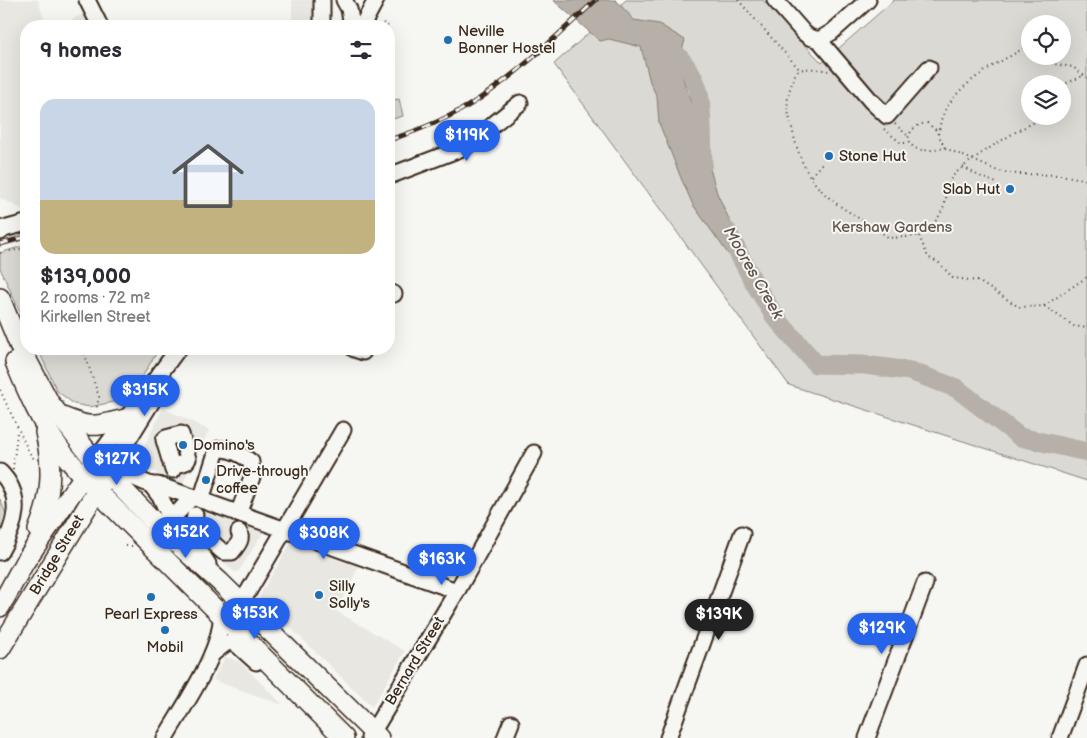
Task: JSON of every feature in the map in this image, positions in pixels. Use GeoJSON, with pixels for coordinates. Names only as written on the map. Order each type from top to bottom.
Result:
{"type":"FeatureCollection","features":[{"type":"Feature","properties":{"kind":"main road"},"geometry":{"type":"LineString","coordinates":[[0,298],[20,347]]}},
{"type":"Feature","properties":{"kind":"main road"},"geometry":{"type":"LineString","coordinates":[[0,324],[28,393],[50,418],[105,467],[164,532],[220,582],[374,736]]}},
{"type":"Feature","properties":{"kind":"main road"},"geometry":{"type":"LineString","coordinates":[[24,355],[49,402],[51,464],[49,495],[43,518],[24,563]]}},
{"type":"Feature","properties":{"kind":"main road"},"geometry":{"type":"LineString","coordinates":[[50,418],[91,426],[125,419]]}},
{"type":"Feature","properties":{"kind":"main road"},"geometry":{"type":"LineString","coordinates":[[50,418],[60,449],[90,484],[344,738]]}},
{"type":"Feature","properties":{"kind":"main road","name":"Bridge Street"},"geometry":{"type":"LineString","coordinates":[[0,649],[41,581],[90,484],[105,467]]}},
{"type":"Feature","properties":{"kind":"main road","name":"Bridge Street"},"geometry":{"type":"LineString","coordinates":[[0,609],[24,563],[68,497],[90,484]]}},
{"type":"Feature","properties":{"kind":"main road"},"geometry":{"type":"LineString","coordinates":[[0,609],[33,571],[37,570],[39,572],[41,581]]}},
{"type":"Feature","properties":{"kind":"street"},"geometry":{"type":"LineString","coordinates":[[87,0],[97,20]]}},
{"type":"Feature","properties":{"kind":"street"},"geometry":{"type":"LineString","coordinates":[[322,0],[322,20]]}},
{"type":"Feature","properties":{"kind":"street"},"geometry":{"type":"LineString","coordinates":[[344,0],[351,20]]}},
{"type":"Feature","properties":{"kind":"street"},"geometry":{"type":"LineString","coordinates":[[365,20],[376,0]]}},
{"type":"Feature","properties":{"kind":"street"},"geometry":{"type":"LineString","coordinates":[[775,0],[804,33],[809,37],[819,40],[871,101],[887,116],[929,68]]}},
{"type":"Feature","properties":{"kind":"street"},"geometry":{"type":"LineString","coordinates":[[819,40],[832,32],[868,0]]}},
{"type":"Feature","properties":{"kind":"street"},"geometry":{"type":"LineString","coordinates":[[395,174],[465,147],[520,103]]}},
{"type":"Feature","properties":{"kind":"street"},"geometry":{"type":"LineString","coordinates":[[0,230],[20,225]]}},
{"type":"Feature","properties":{"kind":"street","name":"Bridge Street"},"geometry":{"type":"LineString","coordinates":[[105,467],[125,419],[174,355]]}},
{"type":"Feature","properties":{"kind":"street","name":"Bridge Street"},"geometry":{"type":"LineString","coordinates":[[105,467],[156,395],[175,355]]}},
{"type":"Feature","properties":{"kind":"street"},"geometry":{"type":"LineString","coordinates":[[239,602],[248,592],[343,430]]}},
{"type":"Feature","properties":{"kind":"street"},"geometry":{"type":"LineString","coordinates":[[171,520],[197,498],[216,452],[223,448],[240,454],[251,462],[252,477],[238,514]]}},
{"type":"Feature","properties":{"kind":"street","name":"Bernard Street"},"geometry":{"type":"LineString","coordinates":[[374,736],[534,453]]}},
{"type":"Feature","properties":{"kind":"street"},"geometry":{"type":"LineString","coordinates":[[105,467],[151,486],[161,498],[171,520],[200,552],[220,582]]}},
{"type":"Feature","properties":{"kind":"street"},"geometry":{"type":"LineString","coordinates":[[0,552],[10,535],[15,519],[15,503],[4,477]]}},
{"type":"Feature","properties":{"kind":"street"},"geometry":{"type":"LineString","coordinates":[[151,486],[158,485],[197,498],[457,591]]}},
{"type":"Feature","properties":{"kind":"street"},"geometry":{"type":"LineString","coordinates":[[195,515],[194,522],[197,528],[223,552],[232,552],[239,543],[241,536],[239,532]]}},
{"type":"Feature","properties":{"kind":"street"},"geometry":{"type":"LineString","coordinates":[[668,738],[742,534]]}},
{"type":"Feature","properties":{"kind":"street"},"geometry":{"type":"LineString","coordinates":[[867,738],[925,582]]}},
{"type":"Feature","properties":{"kind":"street"},"geometry":{"type":"LineString","coordinates":[[165,738],[212,654],[220,631],[221,615]]}},
{"type":"Feature","properties":{"kind":"street"},"geometry":{"type":"LineString","coordinates":[[212,654],[226,643],[234,642],[254,660],[296,690]]}},
{"type":"Feature","properties":{"kind":"street"},"geometry":{"type":"LineString","coordinates":[[1060,738],[1087,665]]}},
{"type":"Feature","properties":{"kind":"street"},"geometry":{"type":"LineString","coordinates":[[505,738],[511,723]]}},
{"type":"Feature","properties":{"kind":"path"},"geometry":{"type":"LineString","coordinates":[[738,0],[800,70],[796,72],[786,99],[796,148],[811,176],[820,189],[831,199],[865,222],[875,226],[889,238],[919,236],[924,233],[942,210],[946,201],[949,180],[972,160],[1028,125]]}},
{"type":"Feature","properties":{"kind":"path"},"geometry":{"type":"LineString","coordinates":[[938,134],[943,115],[952,100],[972,79],[1021,50]]}},
{"type":"Feature","properties":{"kind":"path"},"geometry":{"type":"LineString","coordinates":[[1060,65],[1073,67],[1087,78]]}},
{"type":"Feature","properties":{"kind":"path"},"geometry":{"type":"LineString","coordinates":[[1071,81],[1083,76]]}},
{"type":"Feature","properties":{"kind":"path"},"geometry":{"type":"LineString","coordinates":[[887,116],[908,136],[909,143],[915,149],[926,151],[945,148],[986,167],[1008,172],[1061,175],[1087,180]]}},
{"type":"Feature","properties":{"kind":"path"},"geometry":{"type":"LineString","coordinates":[[908,136],[916,126],[925,123],[931,124],[945,148]]}},
{"type":"Feature","properties":{"kind":"path"},"geometry":{"type":"LineString","coordinates":[[811,176],[824,161]]}},
{"type":"Feature","properties":{"kind":"path"},"geometry":{"type":"LineString","coordinates":[[963,167],[999,184]]}},
{"type":"Feature","properties":{"kind":"path"},"geometry":{"type":"LineString","coordinates":[[919,236],[928,257],[939,263],[953,278],[978,281],[1019,307],[1044,306],[1087,277]]}},
{"type":"Feature","properties":{"kind":"path"},"geometry":{"type":"LineString","coordinates":[[0,253],[20,249]]}},
{"type":"Feature","properties":{"kind":"path"},"geometry":{"type":"LineString","coordinates":[[1044,306],[1074,326],[1087,328]]}},
{"type":"Feature","properties":{"kind":"path"},"geometry":{"type":"LineString","coordinates":[[85,355],[99,397],[95,415]]}},
{"type":"Feature","properties":{"kind":"path"},"geometry":{"type":"LineString","coordinates":[[0,390],[18,432],[35,459]]}},
{"type":"Feature","properties":{"kind":"path"},"geometry":{"type":"LineString","coordinates":[[4,477],[12,478],[16,433],[18,432]]}},
{"type":"Feature","properties":{"kind":"shaded area"},"geometry":{"type":"Polygon","coordinates":[[[0,0],[38,0],[44,20],[20,20],[20,208],[0,198],[0,0]]]}},
{"type":"Feature","properties":{"kind":"shaded area"},"geometry":{"type":"Polygon","coordinates":[[[292,0],[328,0],[330,4],[320,20],[292,20],[292,0]]]}},
{"type":"Feature","properties":{"kind":"shaded area"},"geometry":{"type":"Polygon","coordinates":[[[553,0],[616,0],[634,20],[659,24],[685,40],[678,64],[717,193],[744,252],[729,255],[693,205],[659,123],[657,97],[650,82],[641,47],[609,39],[600,41],[553,0]]]}},
{"type":"Feature","properties":{"kind":"shaded area"},"geometry":{"type":"Polygon","coordinates":[[[86,12],[90,20],[71,20],[86,12]]]}},
{"type":"Feature","properties":{"kind":"shaded area"},"geometry":{"type":"Polygon","coordinates":[[[163,408],[209,430],[182,485],[136,463],[163,408]]]}},
{"type":"Feature","properties":{"kind":"shaded area"},"geometry":{"type":"Polygon","coordinates":[[[192,506],[264,531],[239,571],[234,572],[183,521],[192,506]]]}},
{"type":"Feature","properties":{"kind":"shaded area"},"geometry":{"type":"Polygon","coordinates":[[[292,541],[360,564],[336,611],[405,651],[372,707],[259,597],[292,541]]]}},
{"type":"Feature","properties":{"kind":"shaded area"},"geometry":{"type":"Polygon","coordinates":[[[225,657],[240,662],[283,705],[213,680],[225,657]]]}},
{"type":"Feature","properties":{"kind":"green space","name":"Kershaw Gardens"},"geometry":{"type":"Polygon","coordinates":[[[626,0],[763,0],[822,63],[894,0],[1087,0],[1087,481],[789,385],[554,64],[626,0]]]}},
{"type":"Feature","properties":{"kind":"green space"},"geometry":{"type":"Polygon","coordinates":[[[399,99],[403,116],[395,118],[395,100],[399,99]]]}},
{"type":"Feature","properties":{"kind":"green space"},"geometry":{"type":"Polygon","coordinates":[[[20,247],[20,312],[0,268],[0,253],[20,247]]]}},
{"type":"Feature","properties":{"kind":"green space"},"geometry":{"type":"Polygon","coordinates":[[[41,355],[155,355],[137,385],[122,400],[90,407],[74,404],[57,391],[41,355]]]}},
{"type":"Feature","properties":{"kind":"green space"},"geometry":{"type":"Polygon","coordinates":[[[0,499],[8,519],[0,532],[0,499]]]}},
{"type":"Feature","properties":{"kind":"waterway","name":"Moores Creek"},"geometry":{"type":"LineString","coordinates":[[660,41],[673,51],[684,64],[697,86],[701,110],[703,164]]}},
{"type":"Feature","properties":{"kind":"waterway","name":"Moores Creek"},"geometry":{"type":"LineString","coordinates":[[727,231],[752,279],[775,317],[816,364],[865,365],[910,371],[956,388],[1020,437],[1087,452]]}},
{"type":"Feature","properties":{"kind":"railway"},"geometry":{"type":"LineString","coordinates":[[395,138],[458,112],[479,99],[525,64],[596,0]]}},
{"type":"Feature","properties":{"kind":"railway"},"geometry":{"type":"LineString","coordinates":[[0,244],[20,239]]}},
{"type":"Feature","properties":{"kind":"place","name":"Neville Bonner Hostel"},"geometry":{"type":"Point","coordinates":[448,40]}},
{"type":"Feature","properties":{"kind":"place","name":"Stone Hut"},"geometry":{"type":"Point","coordinates":[829,156]}},
{"type":"Feature","properties":{"kind":"place","name":"Slab Hut"},"geometry":{"type":"Point","coordinates":[1010,189]}},
{"type":"Feature","properties":{"kind":"place","name":"Domino's"},"geometry":{"type":"Point","coordinates":[183,445]}},
{"type":"Feature","properties":{"kind":"place","name":"Drive-through coffee"},"geometry":{"type":"Point","coordinates":[206,480]}},
{"type":"Feature","properties":{"kind":"place","name":"Silly Solly's"},"geometry":{"type":"Point","coordinates":[319,595]}},
{"type":"Feature","properties":{"kind":"place","name":"Pearl Express"},"geometry":{"type":"Point","coordinates":[151,597]}},
{"type":"Feature","properties":{"kind":"place","name":"Mobil"},"geometry":{"type":"Point","coordinates":[165,630]}}]}
